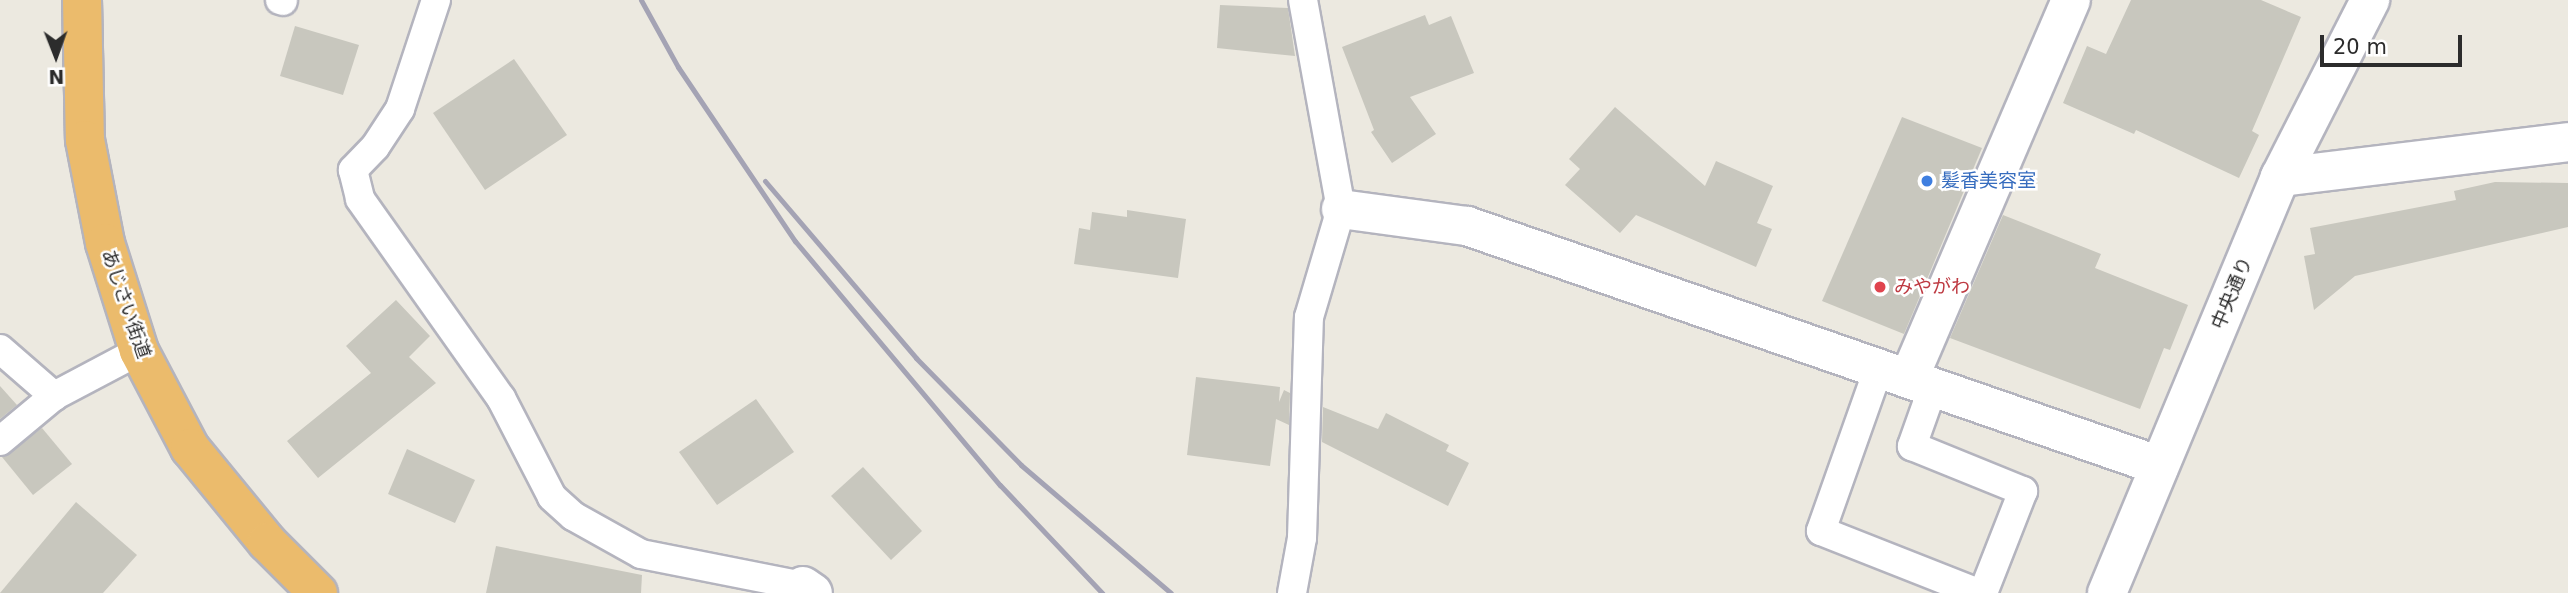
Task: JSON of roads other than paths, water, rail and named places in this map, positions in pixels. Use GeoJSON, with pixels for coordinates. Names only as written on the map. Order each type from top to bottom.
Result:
{"type":"FeatureCollection","features":[{"type":"Feature","properties":{"kind":"highway","name":"あじさい街道"},"geometry":{"type":"LineString","coordinates":[[82,0],[85,140],[105,243],[139,351],[190,448],[267,542],[318,593]]}},
{"type":"Feature","properties":{"kind":"street"},"geometry":{"type":"LineString","coordinates":[[1907,377],[2071,0]]}},
{"type":"Feature","properties":{"kind":"street","name":"中央通り"},"geometry":{"type":"LineString","coordinates":[[2107,593],[2280,177],[2370,0]]}},
{"type":"Feature","properties":{"kind":"street"},"geometry":{"type":"LineString","coordinates":[[2280,177],[2567,141]]}},
{"type":"Feature","properties":{"kind":"street"},"geometry":{"type":"LineString","coordinates":[[1341,209],[1467,226],[2160,466]]}},
{"type":"Feature","properties":{"kind":"lane"},"geometry":{"type":"LineString","coordinates":[[436,0],[400,109],[375,147],[353,170],[360,199],[501,398],[552,497],[573,516],[641,554],[808,590]]}},
{"type":"Feature","properties":{"kind":"lane"},"geometry":{"type":"LineString","coordinates":[[1292,593],[1302,538],[1309,317],[1341,209],[1303,0]]}},
{"type":"Feature","properties":{"kind":"lane"},"geometry":{"type":"LineString","coordinates":[[0,349],[54,396]]}},
{"type":"Feature","properties":{"kind":"lane"},"geometry":{"type":"LineString","coordinates":[[0,441],[54,396],[139,351]]}},
{"type":"Feature","properties":{"kind":"lane"},"geometry":{"type":"LineString","coordinates":[[1907,377],[1912,446],[2023,491],[1981,593],[1821,531],[1907,377]]}},
{"type":"Feature","properties":{"kind":"railway"},"geometry":{"type":"LineString","coordinates":[[641,0],[678,67],[795,241],[1000,485],[1102,593]]}},
{"type":"Feature","properties":{"kind":"railway"},"geometry":{"type":"LineString","coordinates":[[765,181],[916,358],[1021,465],[1171,593]]}},
{"type":"Feature","properties":{"kind":"place","name":"髪香美容室"},"geometry":{"type":"Point","coordinates":[1927,181]}},
{"type":"Feature","properties":{"kind":"place","name":"みやがわ"},"geometry":{"type":"Point","coordinates":[1880,287]}}]}
